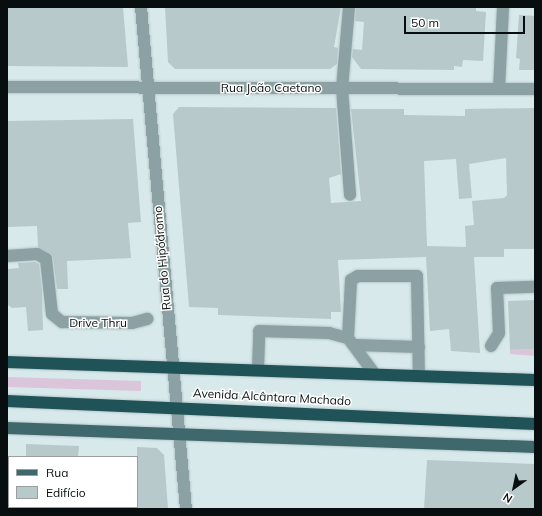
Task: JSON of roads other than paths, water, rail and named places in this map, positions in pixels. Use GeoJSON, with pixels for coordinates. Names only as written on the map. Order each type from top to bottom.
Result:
{"type":"FeatureCollection","features":[{"type":"Feature","properties":{"kind":"highway"},"geometry":{"type":"LineString","coordinates":[[7,362],[258,369],[535,380]]}},
{"type":"Feature","properties":{"kind":"highway","name":"Avenida Alcântara Machado"},"geometry":{"type":"LineString","coordinates":[[7,401],[176,407],[535,424]]}},
{"type":"Feature","properties":{"kind":"main road"},"geometry":{"type":"LineString","coordinates":[[7,428],[535,447]]}},
{"type":"Feature","properties":{"kind":"street","name":"Rua do Hipódromo"},"geometry":{"type":"LineString","coordinates":[[141,7],[171,367],[186,509]]}},
{"type":"Feature","properties":{"kind":"street"},"geometry":{"type":"LineString","coordinates":[[349,7],[342,88],[350,195]]}},
{"type":"Feature","properties":{"kind":"street"},"geometry":{"type":"LineString","coordinates":[[499,89],[503,7]]}},
{"type":"Feature","properties":{"kind":"street","name":"Rua João Caetano"},"geometry":{"type":"LineString","coordinates":[[7,87],[148,89],[535,88]]}},
{"type":"Feature","properties":{"kind":"street","name":"Drive Thru"},"geometry":{"type":"LineString","coordinates":[[7,256],[37,254],[46,259],[52,314],[62,322],[132,323],[147,319]]}},
{"type":"Feature","properties":{"kind":"street"},"geometry":{"type":"LineString","coordinates":[[374,373],[352,342],[351,280],[358,276],[413,274],[419,279],[419,376]]}},
{"type":"Feature","properties":{"kind":"street"},"geometry":{"type":"LineString","coordinates":[[491,346],[499,333],[497,288],[535,287]]}},
{"type":"Feature","properties":{"kind":"street"},"geometry":{"type":"LineString","coordinates":[[258,369],[259,331],[329,333],[352,342],[419,347]]}}]}
